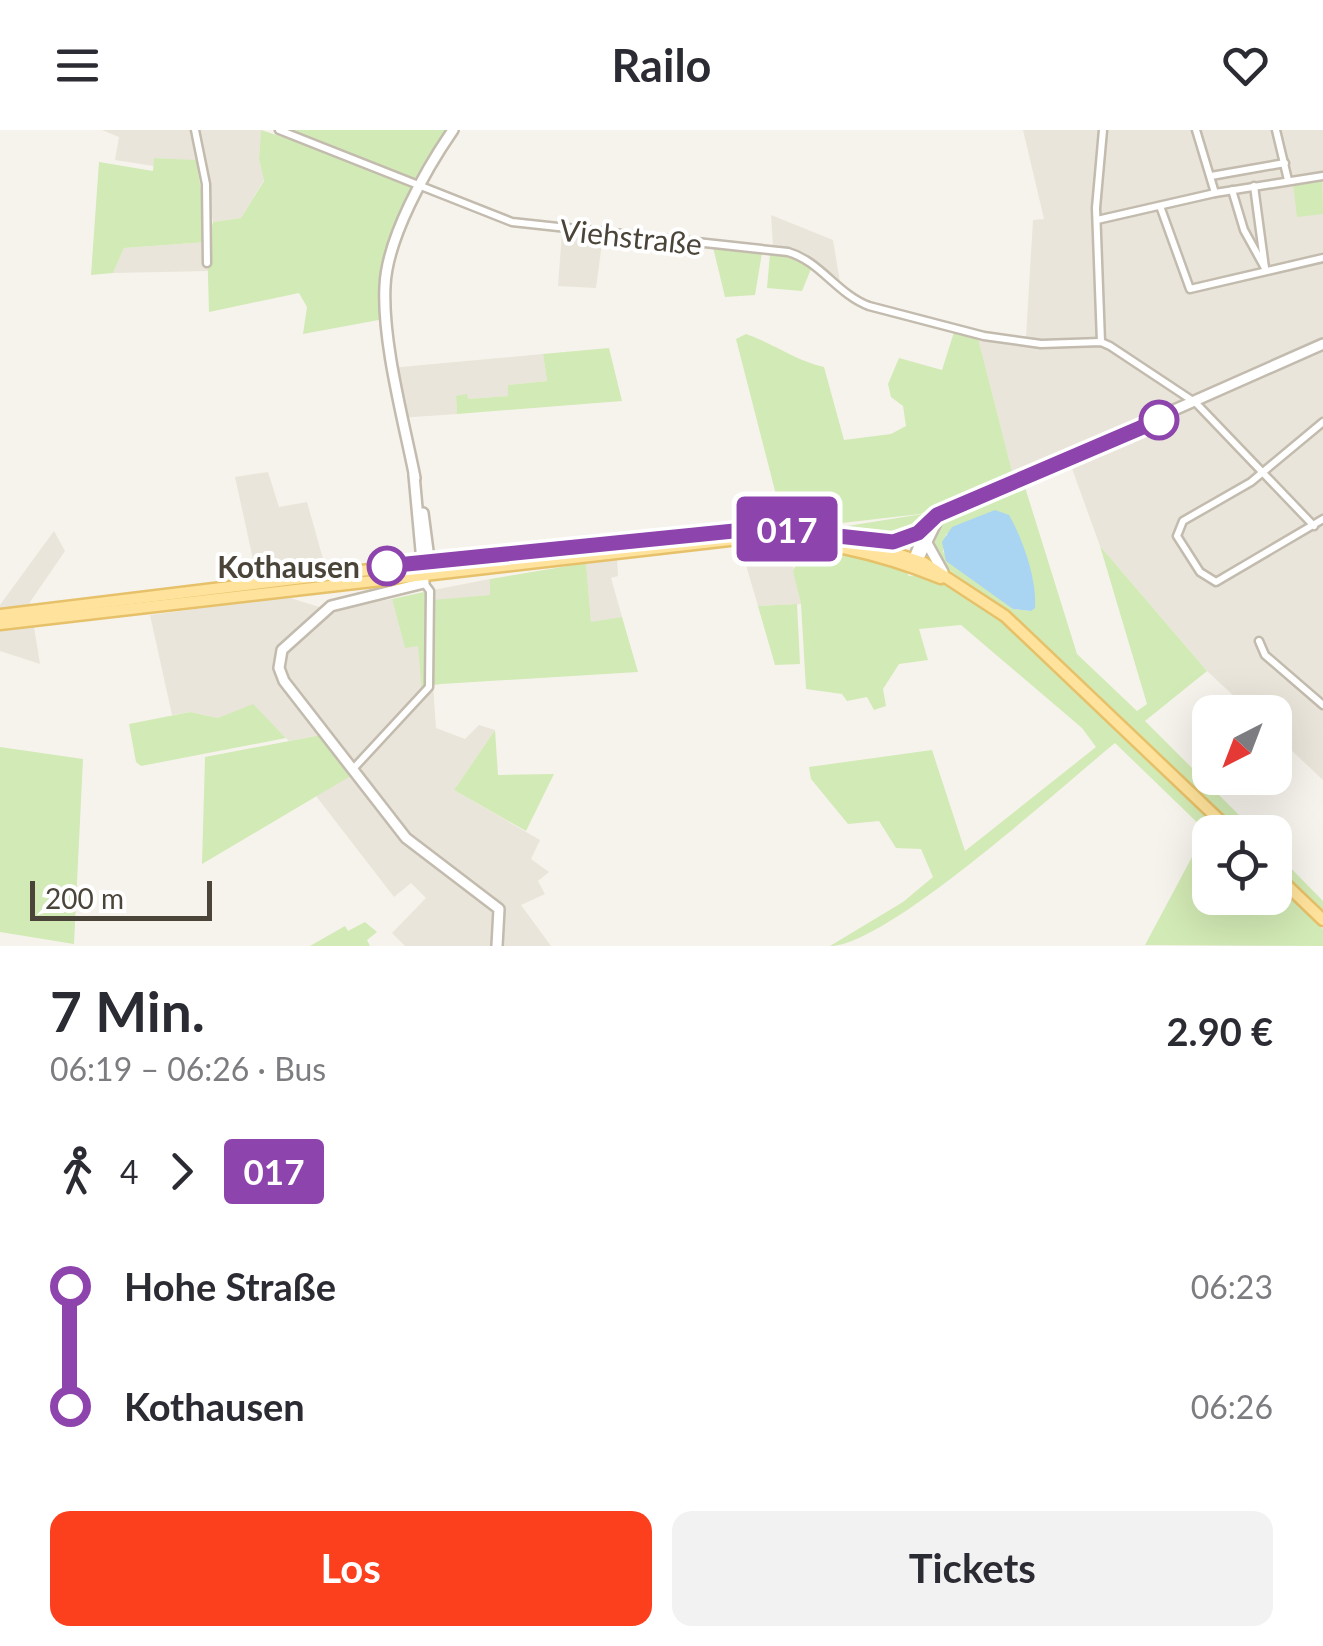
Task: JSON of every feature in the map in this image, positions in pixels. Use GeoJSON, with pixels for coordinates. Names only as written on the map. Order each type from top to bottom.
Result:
{"type":"FeatureCollection","features":[{"type":"Feature","properties":{"kind":"main road"},"geometry":{"type":"LineString","coordinates":[[0,624],[764,528],[866,542],[943,572],[986,602],[1040,646],[1214,815]]}},
{"type":"Feature","properties":{"kind":"main road"},"geometry":{"type":"LineString","coordinates":[[0,615],[747,538],[837,544],[914,562],[986,602]]}},
{"type":"Feature","properties":{"kind":"main road"},"geometry":{"type":"LineString","coordinates":[[1292,890],[1323,920]]}},
{"type":"Feature","properties":{"kind":"street"},"geometry":{"type":"LineString","coordinates":[[194,130],[206,184],[207,263]]}},
{"type":"Feature","properties":{"kind":"street","name":"Viehstraße"},"geometry":{"type":"LineString","coordinates":[[280,130],[489,214],[534,226],[788,252],[810,262],[850,299],[978,334],[1040,344],[1102,342]]}},
{"type":"Feature","properties":{"kind":"street"},"geometry":{"type":"LineString","coordinates":[[353,769],[429,687],[430,590],[384,292],[390,260],[419,184],[454,130]]}},
{"type":"Feature","properties":{"kind":"street"},"geometry":{"type":"LineString","coordinates":[[1103,130],[1096,220],[1102,342],[1196,403],[1314,526]]}},
{"type":"Feature","properties":{"kind":"street"},"geometry":{"type":"LineString","coordinates":[[1196,130],[1215,193]]}},
{"type":"Feature","properties":{"kind":"street"},"geometry":{"type":"LineString","coordinates":[[1276,130],[1288,180]]}},
{"type":"Feature","properties":{"kind":"street"},"geometry":{"type":"LineString","coordinates":[[1211,176],[1285,163]]}},
{"type":"Feature","properties":{"kind":"street"},"geometry":{"type":"LineString","coordinates":[[1096,220],[1215,193],[1323,176]]}},
{"type":"Feature","properties":{"kind":"street"},"geometry":{"type":"LineString","coordinates":[[1254,186],[1265,268]]}},
{"type":"Feature","properties":{"kind":"street"},"geometry":{"type":"LineString","coordinates":[[1232,190],[1244,230],[1265,268]]}},
{"type":"Feature","properties":{"kind":"street"},"geometry":{"type":"LineString","coordinates":[[1160,206],[1190,290],[1265,268],[1323,258]]}},
{"type":"Feature","properties":{"kind":"street"},"geometry":{"type":"LineString","coordinates":[[866,542],[906,539],[946,511],[1323,344]]}},
{"type":"Feature","properties":{"kind":"street"},"geometry":{"type":"LineString","coordinates":[[1323,422],[1262,472],[1178,525],[1179,544],[1200,572],[1216,582],[1323,519]]}},
{"type":"Feature","properties":{"kind":"street"},"geometry":{"type":"LineString","coordinates":[[914,562],[928,542],[932,527],[946,511]]}},
{"type":"Feature","properties":{"kind":"street"},"geometry":{"type":"LineString","coordinates":[[914,562],[928,524]]}},
{"type":"Feature","properties":{"kind":"street"},"geometry":{"type":"LineString","coordinates":[[928,542],[933,561],[943,572]]}},
{"type":"Feature","properties":{"kind":"street"},"geometry":{"type":"LineString","coordinates":[[427,570],[330,606],[282,650],[280,668],[284,681],[414,846],[500,910],[497,946]]}},
{"type":"Feature","properties":{"kind":"street"},"geometry":{"type":"LineString","coordinates":[[314,586],[330,606]]}},
{"type":"Feature","properties":{"kind":"street"},"geometry":{"type":"LineString","coordinates":[[1259,641],[1265,655],[1323,705]]}},
{"type":"Feature","properties":{"kind":"shaded area"},"geometry":{"type":"Polygon","coordinates":[[[102,130],[261,130],[259,159],[264,180],[241,218],[213,222],[201,161],[155,158],[154,166],[115,160],[119,137],[102,130]]]}},
{"type":"Feature","properties":{"kind":"shaded area"},"geometry":{"type":"Polygon","coordinates":[[[1023,130],[1323,130],[1323,780],[1292,751],[1292,695],[1233,695],[1207,671],[1100,546],[1066,452],[1013,475],[978,338],[979,331],[1026,337],[1033,220],[1044,219],[1023,130]]]}},
{"type":"Feature","properties":{"kind":"shaded area"},"geometry":{"type":"Polygon","coordinates":[[[771,215],[833,240],[841,288],[813,260],[773,246],[771,215]]]}},
{"type":"Feature","properties":{"kind":"shaded area"},"geometry":{"type":"Polygon","coordinates":[[[562,233],[603,236],[596,288],[558,286],[562,233]]]}},
{"type":"Feature","properties":{"kind":"shaded area"},"geometry":{"type":"Polygon","coordinates":[[[208,242],[209,271],[113,273],[124,248],[208,242]]]}},
{"type":"Feature","properties":{"kind":"shaded area"},"geometry":{"type":"Polygon","coordinates":[[[543,354],[547,381],[509,385],[509,396],[456,396],[457,414],[399,418],[390,368],[543,354]]]}},
{"type":"Feature","properties":{"kind":"shaded area"},"geometry":{"type":"Polygon","coordinates":[[[268,472],[279,507],[307,502],[325,566],[256,573],[235,477],[268,472]]]}},
{"type":"Feature","properties":{"kind":"shaded area"},"geometry":{"type":"Polygon","coordinates":[[[54,531],[65,551],[30,602],[40,664],[0,651],[0,605],[54,531]]]}},
{"type":"Feature","properties":{"kind":"shaded area"},"geometry":{"type":"Polygon","coordinates":[[[789,547],[801,604],[758,606],[741,548],[789,547]]]}},
{"type":"Feature","properties":{"kind":"shaded area"},"geometry":{"type":"Polygon","coordinates":[[[617,558],[618,576],[611,578],[622,617],[591,623],[586,563],[617,558]]]}},
{"type":"Feature","properties":{"kind":"shaded area"},"geometry":{"type":"Polygon","coordinates":[[[490,579],[491,595],[432,601],[433,590],[490,579]]]}},
{"type":"Feature","properties":{"kind":"shaded area"},"geometry":{"type":"Polygon","coordinates":[[[287,597],[329,610],[392,599],[405,647],[418,645],[427,686],[433,686],[436,728],[465,739],[479,725],[495,730],[454,790],[540,840],[531,859],[549,872],[538,881],[545,894],[521,905],[551,946],[405,946],[392,933],[426,898],[411,883],[394,897],[316,796],[353,774],[321,735],[289,741],[253,705],[218,718],[190,712],[172,715],[150,615],[287,597]]]}},
{"type":"Feature","properties":{"kind":"green space"},"geometry":{"type":"Polygon","coordinates":[[[261,130],[313,147],[315,141],[289,130],[450,130],[385,267],[384,319],[303,334],[307,307],[299,293],[209,312],[207,242],[124,248],[113,273],[91,275],[99,162],[153,171],[154,158],[196,160],[209,237],[213,222],[241,218],[264,181],[259,159],[261,130]]]}},
{"type":"Feature","properties":{"kind":"green space"},"geometry":{"type":"Polygon","coordinates":[[[1322,181],[1323,214],[1297,217],[1293,184],[1322,181]]]}},
{"type":"Feature","properties":{"kind":"green space"},"geometry":{"type":"Polygon","coordinates":[[[713,247],[762,253],[755,295],[725,297],[713,247]]]}},
{"type":"Feature","properties":{"kind":"green space"},"geometry":{"type":"Polygon","coordinates":[[[770,254],[799,259],[811,269],[802,291],[767,288],[770,254]]]}},
{"type":"Feature","properties":{"kind":"green space"},"geometry":{"type":"Polygon","coordinates":[[[954,332],[978,338],[1013,475],[920,514],[842,523],[782,518],[736,339],[746,334],[824,367],[844,440],[891,434],[906,426],[903,406],[891,397],[888,384],[899,358],[942,370],[954,332]]]}},
{"type":"Feature","properties":{"kind":"green space"},"geometry":{"type":"Polygon","coordinates":[[[609,348],[622,401],[457,414],[456,396],[508,396],[508,385],[547,381],[543,354],[609,348]]]}},
{"type":"Feature","properties":{"kind":"green space"},"geometry":{"type":"Polygon","coordinates":[[[1024,484],[1077,654],[1137,711],[1147,704],[1100,546],[1207,671],[1145,721],[1192,768],[1192,788],[1011,615],[938,562],[934,538],[947,518],[1024,484]],[[946,534],[943,552],[1013,609],[1031,611],[1033,582],[1019,536],[946,534]]]}},
{"type":"Feature","properties":{"kind":"green space"},"geometry":{"type":"Polygon","coordinates":[[[935,512],[904,536],[880,540],[785,524],[841,527],[935,512]]]}},
{"type":"Feature","properties":{"kind":"green space"},"geometry":{"type":"Polygon","coordinates":[[[789,547],[832,552],[939,582],[977,603],[1066,675],[1210,815],[1192,817],[1115,743],[931,893],[856,939],[830,946],[903,902],[933,877],[921,849],[896,848],[879,821],[848,824],[811,779],[809,767],[932,750],[965,851],[1096,747],[1082,728],[961,625],[919,629],[928,660],[899,664],[883,689],[886,706],[874,710],[867,697],[847,701],[842,694],[806,689],[801,604],[793,571],[797,562],[791,563],[789,547]]]}},
{"type":"Feature","properties":{"kind":"green space"},"geometry":{"type":"Polygon","coordinates":[[[586,563],[591,622],[622,617],[638,672],[441,684],[427,686],[422,693],[418,646],[405,648],[392,599],[433,590],[433,600],[490,595],[490,579],[586,563]]]}},
{"type":"Feature","properties":{"kind":"green space"},"geometry":{"type":"Polygon","coordinates":[[[797,604],[800,664],[775,665],[758,606],[797,604]]]}},
{"type":"Feature","properties":{"kind":"green space"},"geometry":{"type":"Polygon","coordinates":[[[253,704],[286,738],[141,766],[136,762],[129,724],[190,712],[218,718],[253,704]]]}},
{"type":"Feature","properties":{"kind":"green space"},"geometry":{"type":"Polygon","coordinates":[[[495,730],[498,775],[554,774],[526,831],[454,790],[495,730]]]}},
{"type":"Feature","properties":{"kind":"green space"},"geometry":{"type":"Polygon","coordinates":[[[321,735],[354,774],[202,864],[205,757],[321,735]]]}},
{"type":"Feature","properties":{"kind":"green space"},"geometry":{"type":"Polygon","coordinates":[[[0,747],[83,759],[74,944],[0,932],[0,747]]]}},
{"type":"Feature","properties":{"kind":"green space"},"geometry":{"type":"Polygon","coordinates":[[[1199,795],[1219,795],[1239,815],[1220,815],[1199,795]]]}},
{"type":"Feature","properties":{"kind":"green space"},"geometry":{"type":"Polygon","coordinates":[[[1192,857],[1192,915],[1292,915],[1292,899],[1323,929],[1323,946],[1145,945],[1192,857]]]}},
{"type":"Feature","properties":{"kind":"green space"},"geometry":{"type":"Polygon","coordinates":[[[1292,869],[1323,901],[1323,915],[1292,885],[1292,869]]]}},
{"type":"Feature","properties":{"kind":"green space"},"geometry":{"type":"Polygon","coordinates":[[[365,922],[377,932],[367,940],[370,946],[310,946],[345,926],[348,931],[365,922]]]}},
{"type":"Feature","properties":{"kind":"water"},"geometry":{"type":"Polygon","coordinates":[[[995,510],[1009,515],[1024,548],[1034,585],[1035,608],[1031,611],[1013,609],[946,561],[942,542],[952,527],[995,510]]]}},
{"type":"Feature","properties":{"kind":"waterway"},"geometry":{"type":"LineString","coordinates":[[427,162],[436,148]]}},
{"type":"Feature","properties":{"kind":"bus line","name":"017"},"geometry":{"type":"LineString","coordinates":[[387,566],[590,542],[764,528],[893,542],[918,533],[937,515],[1159,420]]}},
{"type":"Feature","properties":{"kind":"place","name":"Kothausen"},"geometry":{"type":"Point","coordinates":[387,566]}}]}
